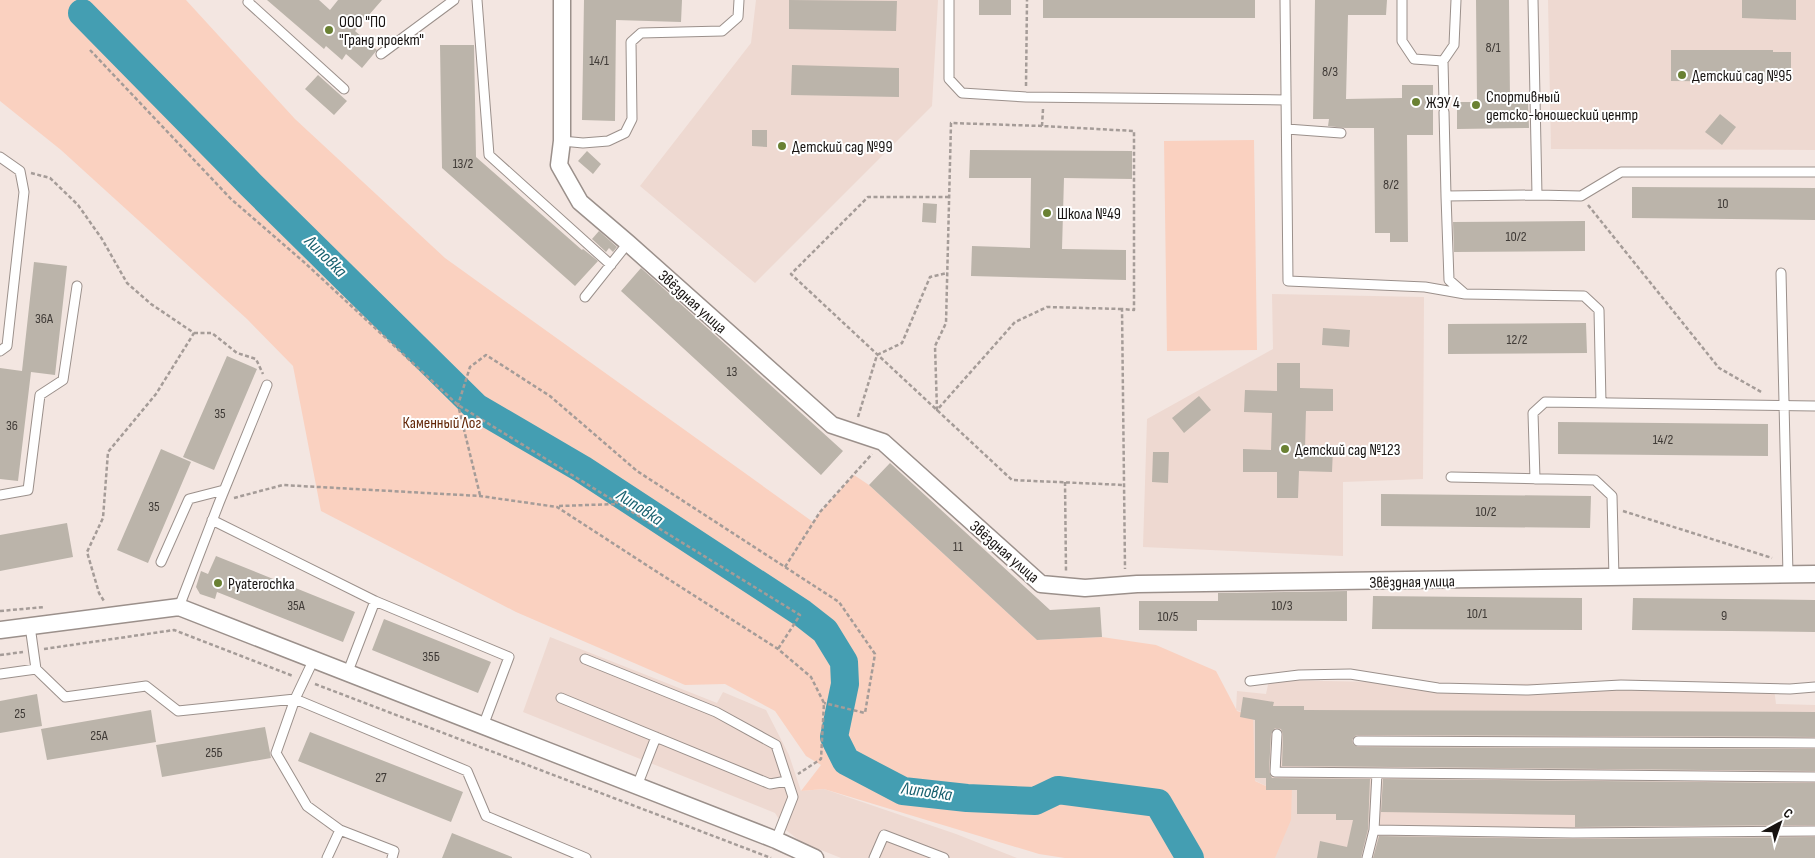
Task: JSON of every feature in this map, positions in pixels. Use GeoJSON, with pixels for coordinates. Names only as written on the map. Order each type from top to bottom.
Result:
{"type":"FeatureCollection","features":[{"type":"Feature","properties":{"kind":"street","name":"Звёздная улица"},"geometry":{"type":"LineString","coordinates":[[562,0],[562,141],[559,165],[580,202],[832,425],[884,442],[1041,584],[1085,588],[1614,578],[1788,569],[1815,574]]}},
{"type":"Feature","properties":{"kind":"street"},"geometry":{"type":"LineString","coordinates":[[0,630],[178,607],[776,840],[815,858]]}},
{"type":"Feature","properties":{"kind":"lane"},"geometry":{"type":"LineString","coordinates":[[249,0],[248,2],[344,89]]}},
{"type":"Feature","properties":{"kind":"lane"},"geometry":{"type":"LineString","coordinates":[[381,54],[454,0]]}},
{"type":"Feature","properties":{"kind":"lane"},"geometry":{"type":"LineString","coordinates":[[477,0],[489,155],[611,265]]}},
{"type":"Feature","properties":{"kind":"lane"},"geometry":{"type":"LineString","coordinates":[[562,141],[582,143],[608,141],[625,133],[632,119],[630,42],[641,33],[722,31],[738,18],[739,0]]}},
{"type":"Feature","properties":{"kind":"lane"},"geometry":{"type":"LineString","coordinates":[[950,0],[949,80],[962,93],[1026,97],[1286,100]]}},
{"type":"Feature","properties":{"kind":"lane"},"geometry":{"type":"LineString","coordinates":[[1285,0],[1288,281],[1425,287],[1466,294],[1584,296],[1599,310],[1601,403]]}},
{"type":"Feature","properties":{"kind":"lane"},"geometry":{"type":"LineString","coordinates":[[1402,0],[1402,41],[1414,59],[1443,61]]}},
{"type":"Feature","properties":{"kind":"lane"},"geometry":{"type":"LineString","coordinates":[[1444,102],[1443,61],[1454,45],[1456,0]]}},
{"type":"Feature","properties":{"kind":"lane"},"geometry":{"type":"LineString","coordinates":[[1533,0],[1536,195]]}},
{"type":"Feature","properties":{"kind":"lane"},"geometry":{"type":"LineString","coordinates":[[1444,112],[1449,280],[1466,294]]}},
{"type":"Feature","properties":{"kind":"lane"},"geometry":{"type":"LineString","coordinates":[[1287,129],[1341,133]]}},
{"type":"Feature","properties":{"kind":"lane"},"geometry":{"type":"LineString","coordinates":[[0,157],[20,170],[24,192],[7,346],[0,351]]}},
{"type":"Feature","properties":{"kind":"lane"},"geometry":{"type":"LineString","coordinates":[[1446,196],[1581,196],[1622,172],[1815,172]]}},
{"type":"Feature","properties":{"kind":"lane"},"geometry":{"type":"LineString","coordinates":[[585,297],[628,243]]}},
{"type":"Feature","properties":{"kind":"lane"},"geometry":{"type":"LineString","coordinates":[[1782,273],[1788,569]]}},
{"type":"Feature","properties":{"kind":"lane"},"geometry":{"type":"LineString","coordinates":[[0,494],[28,490],[40,395],[63,380],[77,286]]}},
{"type":"Feature","properties":{"kind":"lane"},"geometry":{"type":"LineString","coordinates":[[178,607],[268,385]]}},
{"type":"Feature","properties":{"kind":"lane"},"geometry":{"type":"LineString","coordinates":[[1534,479],[1533,413],[1545,402],[1815,406]]}},
{"type":"Feature","properties":{"kind":"lane"},"geometry":{"type":"LineString","coordinates":[[1451,477],[1595,480],[1612,496],[1614,578]]}},
{"type":"Feature","properties":{"kind":"lane"},"geometry":{"type":"LineString","coordinates":[[161,562],[189,500],[224,490]]}},
{"type":"Feature","properties":{"kind":"lane"},"geometry":{"type":"LineString","coordinates":[[212,520],[375,602],[509,657],[484,726]]}},
{"type":"Feature","properties":{"kind":"lane"},"geometry":{"type":"LineString","coordinates":[[347,674],[375,602]]}},
{"type":"Feature","properties":{"kind":"lane"},"geometry":{"type":"LineString","coordinates":[[30,626],[36,669],[65,697],[146,686],[178,712],[295,699],[467,771],[486,816],[586,858]]}},
{"type":"Feature","properties":{"kind":"lane"},"geometry":{"type":"LineString","coordinates":[[585,659],[716,712],[776,745],[793,797],[776,840]]}},
{"type":"Feature","properties":{"kind":"lane"},"geometry":{"type":"LineString","coordinates":[[314,661],[295,699],[276,753],[306,806],[340,830],[394,851],[392,858]]}},
{"type":"Feature","properties":{"kind":"lane"},"geometry":{"type":"LineString","coordinates":[[0,674],[36,669]]}},
{"type":"Feature","properties":{"kind":"lane"},"geometry":{"type":"LineString","coordinates":[[1250,681],[1299,675],[1350,674],[1438,688],[1528,690],[1621,685],[1790,689],[1815,687]]}},
{"type":"Feature","properties":{"kind":"lane"},"geometry":{"type":"LineString","coordinates":[[561,698],[770,784],[787,781]]}},
{"type":"Feature","properties":{"kind":"lane"},"geometry":{"type":"LineString","coordinates":[[1277,734],[1275,772],[1815,777]]}},
{"type":"Feature","properties":{"kind":"lane"},"geometry":{"type":"LineString","coordinates":[[637,786],[656,737]]}},
{"type":"Feature","properties":{"kind":"lane"},"geometry":{"type":"LineString","coordinates":[[1358,741],[1815,742]]}},
{"type":"Feature","properties":{"kind":"lane"},"geometry":{"type":"LineString","coordinates":[[1367,858],[1374,830],[1377,773]]}},
{"type":"Feature","properties":{"kind":"lane"},"geometry":{"type":"LineString","coordinates":[[327,858],[340,830]]}},
{"type":"Feature","properties":{"kind":"lane"},"geometry":{"type":"LineString","coordinates":[[1374,830],[1573,833],[1815,831]]}},
{"type":"Feature","properties":{"kind":"lane"},"geometry":{"type":"LineString","coordinates":[[874,858],[884,835],[944,858]]}},
{"type":"Feature","properties":{"kind":"path"},"geometry":{"type":"LineString","coordinates":[[1027,0],[1026,97],[1043,108],[1042,126]]}},
{"type":"Feature","properties":{"kind":"path"},"geometry":{"type":"LineString","coordinates":[[90,50],[232,199],[305,263],[458,405],[800,615],[778,649]]}},
{"type":"Feature","properties":{"kind":"path"},"geometry":{"type":"LineString","coordinates":[[951,123],[1134,131],[1134,310],[1047,306],[1015,322],[937,410],[935,346],[946,323],[951,123]]}},
{"type":"Feature","properties":{"kind":"path"},"geometry":{"type":"LineString","coordinates":[[20,170],[50,178],[78,205],[102,239],[127,283],[151,304],[194,333],[212,333],[237,353],[256,359],[268,385]]}},
{"type":"Feature","properties":{"kind":"path"},"geometry":{"type":"LineString","coordinates":[[1581,196],[1720,368],[1785,406]]}},
{"type":"Feature","properties":{"kind":"path"},"geometry":{"type":"LineString","coordinates":[[948,197],[868,197],[791,274],[1012,480],[1124,485]]}},
{"type":"Feature","properties":{"kind":"path"},"geometry":{"type":"LineString","coordinates":[[853,432],[878,355],[902,343],[930,278],[947,273]]}},
{"type":"Feature","properties":{"kind":"path"},"geometry":{"type":"LineString","coordinates":[[1122,309],[1125,586]]}},
{"type":"Feature","properties":{"kind":"path"},"geometry":{"type":"LineString","coordinates":[[111,616],[99,593],[87,552],[103,518],[108,452],[156,394],[194,333]]}},
{"type":"Feature","properties":{"kind":"path"},"geometry":{"type":"LineString","coordinates":[[480,496],[458,405],[470,367],[486,355],[550,396],[637,471],[839,602],[875,654],[865,713],[824,703]]}},
{"type":"Feature","properties":{"kind":"path"},"geometry":{"type":"LineString","coordinates":[[785,567],[820,512],[884,442]]}},
{"type":"Feature","properties":{"kind":"path"},"geometry":{"type":"LineString","coordinates":[[1065,482],[1066,587]]}},
{"type":"Feature","properties":{"kind":"path"},"geometry":{"type":"LineString","coordinates":[[219,503],[254,491],[284,485],[480,496],[557,507],[617,504]]}},
{"type":"Feature","properties":{"kind":"path"},"geometry":{"type":"LineString","coordinates":[[557,507],[778,649],[811,677],[824,703],[821,759],[787,781]]}},
{"type":"Feature","properties":{"kind":"path"},"geometry":{"type":"LineString","coordinates":[[1612,507],[1788,569]]}},
{"type":"Feature","properties":{"kind":"path"},"geometry":{"type":"LineString","coordinates":[[0,655],[174,630],[771,858]]}},
{"type":"Feature","properties":{"kind":"shaded area","name":"Детский сад №99"},"geometry":{"type":"Polygon","coordinates":[[[756,0],[938,0],[932,106],[755,283],[640,186],[751,43],[756,0]]]}},
{"type":"Feature","properties":{"kind":"shaded area","name":"Детский сад №95"},"geometry":{"type":"Polygon","coordinates":[[[1548,0],[1815,0],[1815,150],[1551,149],[1548,0]]]}},
{"type":"Feature","properties":{"kind":"shaded area","name":"Детский сад №123"},"geometry":{"type":"Polygon","coordinates":[[[1272,294],[1424,297],[1423,479],[1343,482],[1343,556],[1143,547],[1147,419],[1273,349],[1272,294]]]}},
{"type":"Feature","properties":{"kind":"shaded area"},"geometry":{"type":"Polygon","coordinates":[[[550,637],[717,703],[723,692],[766,710],[789,755],[801,791],[824,789],[956,834],[1017,858],[841,858],[801,842],[786,830],[775,813],[523,712],[550,637]]]}},
{"type":"Feature","properties":{"kind":"shaded area"},"geometry":{"type":"Polygon","coordinates":[[[1269,680],[1493,684],[1632,683],[1774,688],[1776,704],[1815,705],[1815,858],[1273,858],[1266,786],[1254,780],[1252,715],[1236,710],[1237,691],[1266,694],[1269,680]]]}},
{"type":"Feature","properties":{"kind":"green space","name":"Каменный Лог"},"geometry":{"type":"Polygon","coordinates":[[[0,0],[186,0],[295,119],[445,258],[813,522],[854,475],[869,485],[1037,640],[1102,637],[1156,645],[1216,671],[1237,711],[1253,716],[1255,781],[1268,787],[1292,787],[1291,820],[1275,858],[1065,858],[1039,854],[824,789],[801,791],[821,765],[806,756],[775,711],[725,684],[685,685],[516,612],[321,511],[293,366],[247,319],[61,150],[0,101],[0,0]]]}},
{"type":"Feature","properties":{"kind":"green space"},"geometry":{"type":"Polygon","coordinates":[[[1254,140],[1257,350],[1167,351],[1164,141],[1254,140]]]}},
{"type":"Feature","properties":{"kind":"building"},"geometry":{"type":"Polygon","coordinates":[[[267,0],[319,0],[330,10],[338,0],[382,0],[355,31],[377,50],[362,68],[346,54],[342,60],[326,46],[324,49],[267,0]]]}},
{"type":"Feature","properties":{"kind":"building"},"geometry":{"type":"Polygon","coordinates":[[[584,0],[682,0],[681,22],[616,20],[615,121],[582,120],[584,0]]]}},
{"type":"Feature","properties":{"kind":"building"},"geometry":{"type":"Polygon","coordinates":[[[789,0],[897,1],[896,31],[789,29],[789,0]]]}},
{"type":"Feature","properties":{"kind":"building"},"geometry":{"type":"Polygon","coordinates":[[[979,0],[1011,0],[1011,15],[979,15],[979,0]]]}},
{"type":"Feature","properties":{"kind":"building"},"geometry":{"type":"Polygon","coordinates":[[[1043,0],[1255,0],[1255,18],[1043,18],[1043,0]]]}},
{"type":"Feature","properties":{"kind":"building"},"geometry":{"type":"Polygon","coordinates":[[[1315,0],[1387,0],[1386,15],[1348,15],[1346,99],[1402,98],[1402,85],[1433,85],[1433,135],[1407,135],[1408,242],[1390,242],[1390,233],[1375,233],[1374,128],[1328,126],[1329,119],[1313,119],[1315,0]]]}},
{"type":"Feature","properties":{"kind":"building"},"geometry":{"type":"Polygon","coordinates":[[[1476,0],[1509,0],[1510,101],[1528,101],[1529,128],[1457,129],[1457,102],[1477,102],[1476,0]]]}},
{"type":"Feature","properties":{"kind":"building"},"geometry":{"type":"Polygon","coordinates":[[[1742,0],[1796,0],[1796,20],[1742,18],[1742,0]]]}},
{"type":"Feature","properties":{"kind":"building"},"geometry":{"type":"Polygon","coordinates":[[[440,45],[474,45],[476,157],[582,250],[598,261],[575,286],[442,168],[440,45]]]}},
{"type":"Feature","properties":{"kind":"building"},"geometry":{"type":"Polygon","coordinates":[[[1671,50],[1773,50],[1773,52],[1791,52],[1791,82],[1671,81],[1671,50]]]}},
{"type":"Feature","properties":{"kind":"building"},"geometry":{"type":"Polygon","coordinates":[[[792,65],[899,68],[899,97],[791,95],[792,65]]]}},
{"type":"Feature","properties":{"kind":"building"},"geometry":{"type":"Polygon","coordinates":[[[318,75],[347,101],[334,115],[305,89],[318,75]]]}},
{"type":"Feature","properties":{"kind":"building"},"geometry":{"type":"Polygon","coordinates":[[[1720,114],[1736,127],[1722,145],[1705,132],[1720,114]]]}},
{"type":"Feature","properties":{"kind":"building"},"geometry":{"type":"Polygon","coordinates":[[[752,130],[767,130],[767,147],[752,146],[752,130]]]}},
{"type":"Feature","properties":{"kind":"building","name":"Школа №49"},"geometry":{"type":"Polygon","coordinates":[[[970,150],[1132,151],[1132,179],[1064,178],[1062,249],[1126,250],[1126,280],[971,276],[972,246],[1030,248],[1031,178],[969,178],[970,150]]]}},
{"type":"Feature","properties":{"kind":"building"},"geometry":{"type":"Polygon","coordinates":[[[587,151],[601,164],[593,174],[578,161],[587,151]]]}},
{"type":"Feature","properties":{"kind":"building"},"geometry":{"type":"Polygon","coordinates":[[[1632,187],[1815,188],[1815,220],[1632,218],[1632,187]]]}},
{"type":"Feature","properties":{"kind":"building"},"geometry":{"type":"Polygon","coordinates":[[[923,203],[937,204],[936,223],[922,222],[923,203]]]}},
{"type":"Feature","properties":{"kind":"building"},"geometry":{"type":"Polygon","coordinates":[[[1585,221],[1585,251],[1454,252],[1453,222],[1585,221]]]}},
{"type":"Feature","properties":{"kind":"building"},"geometry":{"type":"Polygon","coordinates":[[[599,231],[617,247],[613,252],[609,248],[606,252],[592,239],[599,231]]]}},
{"type":"Feature","properties":{"kind":"building"},"geometry":{"type":"Polygon","coordinates":[[[34,262],[67,266],[55,375],[31,372],[18,481],[0,479],[0,368],[22,371],[34,262]]]}},
{"type":"Feature","properties":{"kind":"building"},"geometry":{"type":"Polygon","coordinates":[[[641,268],[843,451],[821,475],[621,291],[641,268]]]}},
{"type":"Feature","properties":{"kind":"building"},"geometry":{"type":"Polygon","coordinates":[[[1586,323],[1587,353],[1448,354],[1448,324],[1586,323]]]}},
{"type":"Feature","properties":{"kind":"building"},"geometry":{"type":"Polygon","coordinates":[[[1323,328],[1350,330],[1349,347],[1322,345],[1323,328]]]}},
{"type":"Feature","properties":{"kind":"building"},"geometry":{"type":"Polygon","coordinates":[[[227,356],[257,369],[214,470],[183,457],[227,356]]]}},
{"type":"Feature","properties":{"kind":"building"},"geometry":{"type":"Polygon","coordinates":[[[1277,363],[1300,363],[1300,388],[1333,389],[1333,411],[1306,411],[1305,449],[1333,449],[1332,472],[1299,471],[1298,498],[1277,498],[1277,472],[1243,472],[1243,449],[1271,450],[1272,413],[1244,412],[1245,390],[1277,391],[1277,363]]]}},
{"type":"Feature","properties":{"kind":"building"},"geometry":{"type":"Polygon","coordinates":[[[1199,396],[1211,410],[1184,433],[1172,418],[1199,396]]]}},
{"type":"Feature","properties":{"kind":"building"},"geometry":{"type":"Polygon","coordinates":[[[1558,422],[1768,424],[1768,456],[1558,454],[1558,422]]]}},
{"type":"Feature","properties":{"kind":"building"},"geometry":{"type":"Polygon","coordinates":[[[161,449],[191,462],[148,563],[117,550],[161,449]]]}},
{"type":"Feature","properties":{"kind":"building"},"geometry":{"type":"Polygon","coordinates":[[[1153,452],[1169,452],[1168,483],[1152,482],[1153,452]]]}},
{"type":"Feature","properties":{"kind":"building"},"geometry":{"type":"Polygon","coordinates":[[[890,463],[1050,610],[1100,607],[1102,637],[1037,640],[869,485],[890,463]]]}},
{"type":"Feature","properties":{"kind":"building"},"geometry":{"type":"Polygon","coordinates":[[[1381,494],[1591,496],[1590,528],[1381,526],[1381,494]]]}},
{"type":"Feature","properties":{"kind":"building"},"geometry":{"type":"Polygon","coordinates":[[[67,523],[73,557],[0,571],[0,535],[67,523]]]}},
{"type":"Feature","properties":{"kind":"building"},"geometry":{"type":"Polygon","coordinates":[[[216,556],[355,612],[343,642],[217,592],[215,599],[200,594],[196,587],[201,571],[208,574],[216,556]]]}},
{"type":"Feature","properties":{"kind":"building"},"geometry":{"type":"Polygon","coordinates":[[[1347,591],[1347,621],[1197,620],[1197,631],[1139,630],[1139,601],[1218,601],[1218,593],[1347,591]]]}},
{"type":"Feature","properties":{"kind":"building"},"geometry":{"type":"Polygon","coordinates":[[[1373,596],[1582,598],[1582,630],[1372,629],[1373,596]]]}},
{"type":"Feature","properties":{"kind":"building"},"geometry":{"type":"Polygon","coordinates":[[[1633,598],[1815,600],[1815,632],[1632,630],[1633,598]]]}},
{"type":"Feature","properties":{"kind":"building"},"geometry":{"type":"Polygon","coordinates":[[[384,619],[491,662],[478,693],[372,650],[384,619]]]}},
{"type":"Feature","properties":{"kind":"building"},"geometry":{"type":"Polygon","coordinates":[[[37,694],[42,726],[0,733],[0,701],[37,694]]]}},
{"type":"Feature","properties":{"kind":"building"},"geometry":{"type":"Polygon","coordinates":[[[1243,697],[1274,702],[1273,706],[1304,706],[1304,710],[1815,712],[1815,737],[1358,735],[1352,740],[1353,744],[1358,747],[1815,749],[1815,771],[1282,766],[1283,734],[1281,729],[1275,728],[1271,734],[1269,772],[1272,778],[1370,779],[1368,829],[1361,858],[1317,858],[1320,841],[1347,847],[1353,820],[1336,820],[1336,814],[1297,814],[1297,790],[1266,790],[1266,778],[1255,778],[1255,720],[1240,717],[1243,697]]]}},
{"type":"Feature","properties":{"kind":"building"},"geometry":{"type":"Polygon","coordinates":[[[151,710],[156,742],[47,760],[41,729],[151,710]]]}},
{"type":"Feature","properties":{"kind":"building"},"geometry":{"type":"Polygon","coordinates":[[[265,727],[271,758],[162,777],[156,745],[265,727]]]}},
{"type":"Feature","properties":{"kind":"building"},"geometry":{"type":"Polygon","coordinates":[[[310,732],[463,792],[451,822],[298,761],[310,732]]]}},
{"type":"Feature","properties":{"kind":"building"},"geometry":{"type":"Polygon","coordinates":[[[1383,779],[1815,783],[1815,825],[1575,827],[1575,815],[1381,812],[1383,779]]]}},
{"type":"Feature","properties":{"kind":"building"},"geometry":{"type":"Polygon","coordinates":[[[452,833],[512,857],[512,858],[442,858],[452,833]]]}},
{"type":"Feature","properties":{"kind":"building"},"geometry":{"type":"Polygon","coordinates":[[[1379,836],[1573,839],[1815,837],[1815,858],[1373,858],[1379,836]]]}},
{"type":"Feature","properties":{"kind":"waterway","name":"Липовка"},"geometry":{"type":"LineString","coordinates":[[82,13],[251,185],[476,407],[582,469],[802,613],[825,631],[844,662],[845,684],[834,737],[846,761],[903,791],[967,798],[1035,801],[1058,790],[1158,803],[1190,858]]}},
{"type":"Feature","properties":{"kind":"place","name":"ООО \"ПО \"Гранд проект\""},"geometry":{"type":"Point","coordinates":[329,30]}},
{"type":"Feature","properties":{"kind":"place","name":"Детский сад №95"},"geometry":{"type":"Point","coordinates":[1682,75]}},
{"type":"Feature","properties":{"kind":"place","name":"ЖЭУ 4"},"geometry":{"type":"Point","coordinates":[1416,102]}},
{"type":"Feature","properties":{"kind":"place","name":"Спортивный детско-юношеский центр"},"geometry":{"type":"Point","coordinates":[1476,105]}},
{"type":"Feature","properties":{"kind":"place","name":"Детский сад №99"},"geometry":{"type":"Point","coordinates":[782,146]}},
{"type":"Feature","properties":{"kind":"place","name":"Школа №49"},"geometry":{"type":"Point","coordinates":[1047,213]}},
{"type":"Feature","properties":{"kind":"place","name":"Детский сад №123"},"geometry":{"type":"Point","coordinates":[1285,449]}},
{"type":"Feature","properties":{"kind":"place","name":"Pyaterochka"},"geometry":{"type":"Point","coordinates":[218,583]}}]}
